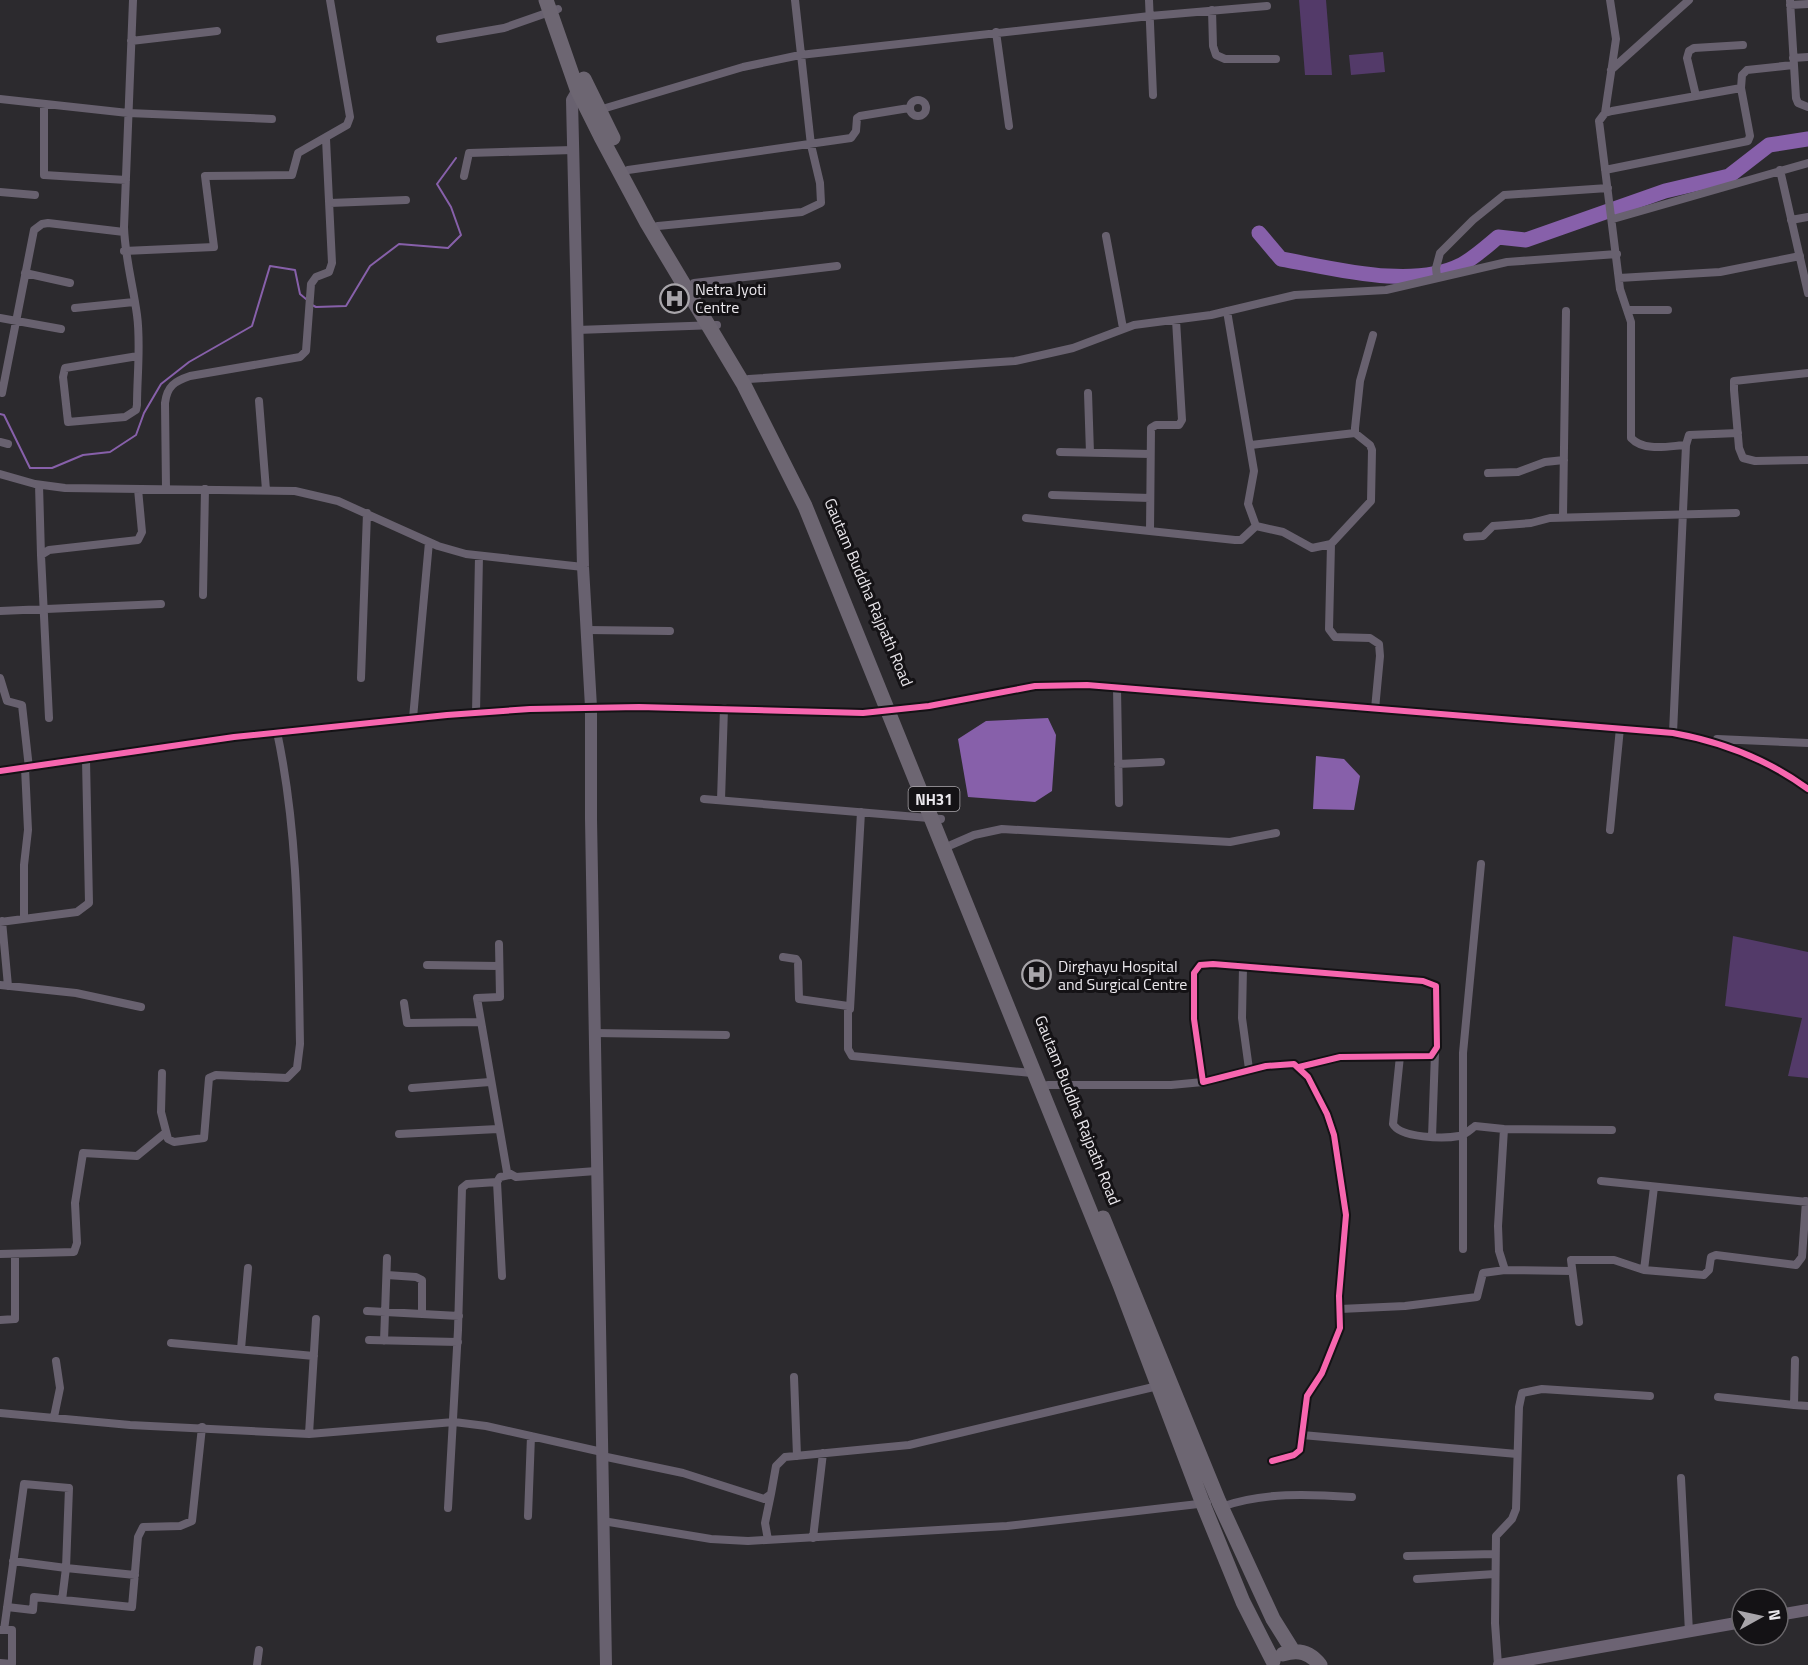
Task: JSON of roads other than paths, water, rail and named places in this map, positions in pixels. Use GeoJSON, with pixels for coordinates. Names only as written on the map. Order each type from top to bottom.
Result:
{"type":"FeatureCollection","features":[{"type":"Feature","properties":{"kind":"highway","name":"Gautam Buddha Rajpath Road"},"geometry":{"type":"LineString","coordinates":[[552,5],[581,85],[599,110],[658,226],[694,283],[713,325],[749,380],[808,492],[936,818],[951,845],[1048,1085],[1164,1384],[1273,1619],[1293,1651]]}},
{"type":"Feature","properties":{"kind":"highway","name":"NH31"},"geometry":{"type":"LineString","coordinates":[[581,85],[642,213],[713,325],[806,506],[895,711]]}},
{"type":"Feature","properties":{"kind":"highway","name":"NH31"},"geometry":{"type":"LineString","coordinates":[[936,818],[1032,1073],[1120,1285],[1164,1384],[1203,1504],[1243,1602],[1271,1664],[1293,1651]]}},
{"type":"Feature","properties":{"kind":"highway"},"geometry":{"type":"LineString","coordinates":[[1293,1651],[1307,1654],[1320,1665]]}},
{"type":"Feature","properties":{"kind":"main road"},"geometry":{"type":"LineString","coordinates":[[581,85],[572,100],[583,567],[591,707],[596,1171],[606,1665]]}},
{"type":"Feature","properties":{"kind":"street"},"geometry":{"type":"LineString","coordinates":[[133,0],[124,251],[137,317],[138,356],[137,405],[134,414],[125,417],[68,422],[63,377],[65,368],[138,356]]}},
{"type":"Feature","properties":{"kind":"street"},"geometry":{"type":"LineString","coordinates":[[124,251],[214,247],[205,176],[292,175],[298,153],[347,125],[350,117],[330,0]]}},
{"type":"Feature","properties":{"kind":"street"},"geometry":{"type":"LineString","coordinates":[[658,226],[802,212],[817,207],[822,196],[811,146],[795,0]]}},
{"type":"Feature","properties":{"kind":"street"},"geometry":{"type":"LineString","coordinates":[[1149,0],[1153,95]]}},
{"type":"Feature","properties":{"kind":"street"},"geometry":{"type":"LineString","coordinates":[[1205,0],[1216,55],[1225,59],[1276,59]]}},
{"type":"Feature","properties":{"kind":"street"},"geometry":{"type":"LineString","coordinates":[[1610,0],[1617,30],[1605,113],[1599,122],[1621,295],[1628,310],[1631,331],[1631,438],[1635,443],[1649,447],[1686,445]]}},
{"type":"Feature","properties":{"kind":"street"},"geometry":{"type":"LineString","coordinates":[[1610,70],[1689,0]]}},
{"type":"Feature","properties":{"kind":"street"},"geometry":{"type":"LineString","coordinates":[[1808,4],[1790,3],[1796,99],[1798,103],[1808,106]]}},
{"type":"Feature","properties":{"kind":"street"},"geometry":{"type":"LineString","coordinates":[[440,39],[504,28],[552,5]]}},
{"type":"Feature","properties":{"kind":"street"},"geometry":{"type":"LineString","coordinates":[[599,110],[733,70],[800,55],[996,32],[1267,6]]}},
{"type":"Feature","properties":{"kind":"street"},"geometry":{"type":"LineString","coordinates":[[131,41],[217,32]]}},
{"type":"Feature","properties":{"kind":"street"},"geometry":{"type":"LineString","coordinates":[[996,32],[1009,126]]}},
{"type":"Feature","properties":{"kind":"street"},"geometry":{"type":"LineString","coordinates":[[1696,96],[1687,58],[1689,51],[1694,48],[1743,45]]}},
{"type":"Feature","properties":{"kind":"street"},"geometry":{"type":"LineString","coordinates":[[1605,170],[1748,141],[1750,136],[1741,88],[1742,75],[1747,70],[1808,57]]}},
{"type":"Feature","properties":{"kind":"street"},"geometry":{"type":"LineString","coordinates":[[1605,113],[1741,88]]}},
{"type":"Feature","properties":{"kind":"street"},"geometry":{"type":"LineString","coordinates":[[0,99],[128,113],[272,119]]}},
{"type":"Feature","properties":{"kind":"street"},"geometry":{"type":"LineString","coordinates":[[44,104],[44,175],[126,180]]}},
{"type":"Feature","properties":{"kind":"street"},"geometry":{"type":"LineString","coordinates":[[628,170],[811,146],[851,138],[856,131],[856,118],[909,108]]}},
{"type":"Feature","properties":{"kind":"street"},"geometry":{"type":"LineString","coordinates":[[166,489],[165,403],[170,387],[190,376],[304,355],[307,347],[307,306],[313,280],[329,272],[332,266],[326,139]]}},
{"type":"Feature","properties":{"kind":"street"},"geometry":{"type":"LineString","coordinates":[[464,176],[469,153],[573,150]]}},
{"type":"Feature","properties":{"kind":"street"},"geometry":{"type":"LineString","coordinates":[[1613,218],[1808,163]]}},
{"type":"Feature","properties":{"kind":"street"},"geometry":{"type":"LineString","coordinates":[[1780,170],[1808,293]]}},
{"type":"Feature","properties":{"kind":"street"},"geometry":{"type":"LineString","coordinates":[[1436,273],[1440,253],[1473,220],[1504,195],[1608,188]]}},
{"type":"Feature","properties":{"kind":"street"},"geometry":{"type":"LineString","coordinates":[[0,192],[35,195]]}},
{"type":"Feature","properties":{"kind":"street"},"geometry":{"type":"LineString","coordinates":[[330,203],[406,200]]}},
{"type":"Feature","properties":{"kind":"street"},"geometry":{"type":"LineString","coordinates":[[1791,220],[1808,217]]}},
{"type":"Feature","properties":{"kind":"street"},"geometry":{"type":"LineString","coordinates":[[2,393],[34,230],[42,224],[124,232]]}},
{"type":"Feature","properties":{"kind":"street"},"geometry":{"type":"LineString","coordinates":[[1106,236],[1123,328]]}},
{"type":"Feature","properties":{"kind":"street"},"geometry":{"type":"LineString","coordinates":[[749,380],[1015,362],[1074,348],[1123,328],[1227,311],[1295,295],[1386,290],[1436,273],[1507,262],[1617,254]]}},
{"type":"Feature","properties":{"kind":"street"},"geometry":{"type":"LineString","coordinates":[[1619,278],[1720,272],[1800,256]]}},
{"type":"Feature","properties":{"kind":"street"},"geometry":{"type":"LineString","coordinates":[[694,283],[837,266]]}},
{"type":"Feature","properties":{"kind":"street"},"geometry":{"type":"LineString","coordinates":[[25,273],[70,283]]}},
{"type":"Feature","properties":{"kind":"street"},"geometry":{"type":"LineString","coordinates":[[75,308],[134,302]]}},
{"type":"Feature","properties":{"kind":"street"},"geometry":{"type":"LineString","coordinates":[[1628,310],[1668,310]]}},
{"type":"Feature","properties":{"kind":"street"},"geometry":{"type":"LineString","coordinates":[[1227,311],[1241,407],[1251,445],[1254,471],[1248,504],[1256,526]]}},
{"type":"Feature","properties":{"kind":"street"},"geometry":{"type":"LineString","coordinates":[[1563,517],[1566,311]]}},
{"type":"Feature","properties":{"kind":"street"},"geometry":{"type":"LineString","coordinates":[[0,318],[61,329]]}},
{"type":"Feature","properties":{"kind":"street"},"geometry":{"type":"LineString","coordinates":[[1150,531],[1152,426],[1179,425],[1182,420],[1176,320]]}},
{"type":"Feature","properties":{"kind":"street"},"geometry":{"type":"LineString","coordinates":[[577,330],[713,325]]}},
{"type":"Feature","properties":{"kind":"street"},"geometry":{"type":"LineString","coordinates":[[1355,433],[1360,381],[1373,335]]}},
{"type":"Feature","properties":{"kind":"street"},"geometry":{"type":"LineString","coordinates":[[1808,373],[1734,381],[1741,455],[1748,460],[1808,459]]}},
{"type":"Feature","properties":{"kind":"street"},"geometry":{"type":"LineString","coordinates":[[1088,393],[1090,453]]}},
{"type":"Feature","properties":{"kind":"street"},"geometry":{"type":"LineString","coordinates":[[259,401],[266,490]]}},
{"type":"Feature","properties":{"kind":"street"},"geometry":{"type":"LineString","coordinates":[[1251,445],[1355,433],[1370,445],[1372,450],[1371,501],[1331,544],[1312,548],[1283,532],[1256,526]]}},
{"type":"Feature","properties":{"kind":"street"},"geometry":{"type":"LineString","coordinates":[[1673,734],[1686,445],[1689,435],[1738,433]]}},
{"type":"Feature","properties":{"kind":"street"},"geometry":{"type":"LineString","coordinates":[[1060,452],[1150,454]]}},
{"type":"Feature","properties":{"kind":"street"},"geometry":{"type":"LineString","coordinates":[[1488,473],[1518,472],[1545,462],[1564,460]]}},
{"type":"Feature","properties":{"kind":"street"},"geometry":{"type":"LineString","coordinates":[[0,474],[39,484],[94,489],[266,490],[316,494],[367,513],[429,542],[479,556],[583,567]]}},
{"type":"Feature","properties":{"kind":"street"},"geometry":{"type":"LineString","coordinates":[[39,484],[49,718]]}},
{"type":"Feature","properties":{"kind":"street"},"geometry":{"type":"LineString","coordinates":[[41,555],[49,550],[138,540],[142,532],[138,489]]}},
{"type":"Feature","properties":{"kind":"street"},"geometry":{"type":"LineString","coordinates":[[203,595],[205,489]]}},
{"type":"Feature","properties":{"kind":"street"},"geometry":{"type":"LineString","coordinates":[[1052,495],[1150,498]]}},
{"type":"Feature","properties":{"kind":"street"},"geometry":{"type":"LineString","coordinates":[[361,678],[367,513]]}},
{"type":"Feature","properties":{"kind":"street"},"geometry":{"type":"LineString","coordinates":[[1467,537],[1483,536],[1493,526],[1531,523],[1563,517],[1736,513]]}},
{"type":"Feature","properties":{"kind":"street"},"geometry":{"type":"LineString","coordinates":[[1026,518],[1234,540],[1241,540],[1256,526]]}},
{"type":"Feature","properties":{"kind":"street"},"geometry":{"type":"LineString","coordinates":[[413,718],[429,542]]}},
{"type":"Feature","properties":{"kind":"street"},"geometry":{"type":"LineString","coordinates":[[1331,544],[1329,629],[1335,637],[1370,638],[1379,644],[1375,710]]}},
{"type":"Feature","properties":{"kind":"street"},"geometry":{"type":"LineString","coordinates":[[476,713],[479,556]]}},
{"type":"Feature","properties":{"kind":"street"},"geometry":{"type":"LineString","coordinates":[[0,611],[160,604]]}},
{"type":"Feature","properties":{"kind":"street"},"geometry":{"type":"LineString","coordinates":[[587,630],[670,631]]}},
{"type":"Feature","properties":{"kind":"street"},"geometry":{"type":"LineString","coordinates":[[0,678],[7,700],[22,705],[27,768],[28,830],[24,865],[24,918]]}},
{"type":"Feature","properties":{"kind":"street"},"geometry":{"type":"LineString","coordinates":[[0,771],[277,732],[413,718],[591,707],[724,708],[862,713],[895,711],[1035,686],[1117,688],[1620,728],[1705,739],[1808,743]]}},
{"type":"Feature","properties":{"kind":"street"},"geometry":{"type":"LineString","coordinates":[[1117,688],[1119,804]]}},
{"type":"Feature","properties":{"kind":"street"},"geometry":{"type":"LineString","coordinates":[[721,800],[724,708]]}},
{"type":"Feature","properties":{"kind":"street"},"geometry":{"type":"LineString","coordinates":[[1610,830],[1620,728]]}},
{"type":"Feature","properties":{"kind":"street"},"geometry":{"type":"LineString","coordinates":[[162,1073],[161,1112],[165,1133],[168,1139],[174,1142],[204,1138],[207,1082],[213,1076],[287,1078],[296,1072],[299,1061],[297,891],[292,821],[277,732]]}},
{"type":"Feature","properties":{"kind":"street"},"geometry":{"type":"LineString","coordinates":[[1705,739],[1771,764],[1808,789]]}},
{"type":"Feature","properties":{"kind":"street"},"geometry":{"type":"LineString","coordinates":[[86,760],[89,903],[78,912],[1,921],[4,985],[76,993],[141,1007]]}},
{"type":"Feature","properties":{"kind":"street"},"geometry":{"type":"LineString","coordinates":[[1118,764],[1161,762]]}},
{"type":"Feature","properties":{"kind":"street"},"geometry":{"type":"LineString","coordinates":[[704,799],[936,818]]}},
{"type":"Feature","properties":{"kind":"street"},"geometry":{"type":"LineString","coordinates":[[861,812],[848,1049],[852,1056],[1032,1073]]}},
{"type":"Feature","properties":{"kind":"street"},"geometry":{"type":"LineString","coordinates":[[951,845],[974,835],[1002,829],[1230,842],[1276,833]]}},
{"type":"Feature","properties":{"kind":"street"},"geometry":{"type":"LineString","coordinates":[[1463,1249],[1462,1053],[1481,864]]}},
{"type":"Feature","properties":{"kind":"street"},"geometry":{"type":"LineString","coordinates":[[499,945],[500,997],[477,998],[505,1167],[510,1175]]}},
{"type":"Feature","properties":{"kind":"street"},"geometry":{"type":"LineString","coordinates":[[783,957],[795,959],[798,962],[799,999],[844,1004],[850,1011]]}},
{"type":"Feature","properties":{"kind":"street"},"geometry":{"type":"LineString","coordinates":[[1203,1082],[1194,1019],[1194,973],[1196,968],[1205,964],[1431,983],[1438,992],[1432,1137]]}},
{"type":"Feature","properties":{"kind":"street"},"geometry":{"type":"LineString","coordinates":[[427,965],[499,966]]}},
{"type":"Feature","properties":{"kind":"street"},"geometry":{"type":"LineString","coordinates":[[1243,967],[1242,1018],[1249,1069]]}},
{"type":"Feature","properties":{"kind":"street"},"geometry":{"type":"LineString","coordinates":[[404,1004],[408,1023],[481,1022]]}},
{"type":"Feature","properties":{"kind":"street"},"geometry":{"type":"LineString","coordinates":[[594,1033],[726,1035]]}},
{"type":"Feature","properties":{"kind":"street"},"geometry":{"type":"LineString","coordinates":[[1299,1067],[1340,1057],[1425,1057],[1435,1053]]}},
{"type":"Feature","properties":{"kind":"street"},"geometry":{"type":"LineString","coordinates":[[1401,1056],[1394,1127],[1401,1131],[1432,1137],[1461,1136],[1475,1126],[1504,1129],[1612,1130]]}},
{"type":"Feature","properties":{"kind":"street"},"geometry":{"type":"LineString","coordinates":[[1048,1085],[1171,1085],[1203,1082],[1249,1069],[1288,1063],[1299,1067],[1308,1077],[1327,1114],[1343,1191],[1346,1230],[1339,1334],[1322,1372],[1307,1396],[1298,1453],[1272,1461]]}},
{"type":"Feature","properties":{"kind":"street"},"geometry":{"type":"LineString","coordinates":[[412,1088],[490,1082]]}},
{"type":"Feature","properties":{"kind":"street"},"geometry":{"type":"LineString","coordinates":[[399,1134],[498,1129]]}},
{"type":"Feature","properties":{"kind":"street"},"geometry":{"type":"LineString","coordinates":[[1504,1129],[1498,1226],[1499,1251],[1505,1270]]}},
{"type":"Feature","properties":{"kind":"street"},"geometry":{"type":"LineString","coordinates":[[0,1254],[69,1253],[76,1249],[75,1203],[83,1153],[137,1156],[165,1133]]}},
{"type":"Feature","properties":{"kind":"street"},"geometry":{"type":"LineString","coordinates":[[502,1276],[497,1182],[500,1177],[596,1171]]}},
{"type":"Feature","properties":{"kind":"street"},"geometry":{"type":"LineString","coordinates":[[1579,1322],[1571,1260],[1614,1260],[1644,1270],[1704,1275],[1708,1270],[1711,1257],[1716,1255],[1796,1265],[1802,1257],[1807,1202],[1601,1181]]}},
{"type":"Feature","properties":{"kind":"street"},"geometry":{"type":"LineString","coordinates":[[448,1508],[458,1342],[462,1188],[467,1184],[497,1182]]}},
{"type":"Feature","properties":{"kind":"street"},"geometry":{"type":"LineString","coordinates":[[1644,1270],[1654,1187]]}},
{"type":"Feature","properties":{"kind":"street"},"geometry":{"type":"LineString","coordinates":[[0,1320],[15,1319],[15,1255]]}},
{"type":"Feature","properties":{"kind":"street"},"geometry":{"type":"LineString","coordinates":[[384,1341],[387,1312],[387,1258]]}},
{"type":"Feature","properties":{"kind":"street"},"geometry":{"type":"LineString","coordinates":[[241,1349],[248,1268]]}},
{"type":"Feature","properties":{"kind":"street"},"geometry":{"type":"LineString","coordinates":[[1340,1309],[1405,1306],[1477,1297],[1483,1273],[1505,1270],[1572,1272]]}},
{"type":"Feature","properties":{"kind":"street"},"geometry":{"type":"LineString","coordinates":[[387,1275],[416,1277],[422,1280],[422,1314]]}},
{"type":"Feature","properties":{"kind":"street"},"geometry":{"type":"LineString","coordinates":[[367,1311],[459,1316]]}},
{"type":"Feature","properties":{"kind":"street"},"geometry":{"type":"LineString","coordinates":[[309,1434],[316,1318]]}},
{"type":"Feature","properties":{"kind":"street"},"geometry":{"type":"LineString","coordinates":[[369,1340],[458,1342]]}},
{"type":"Feature","properties":{"kind":"street"},"geometry":{"type":"LineString","coordinates":[[171,1343],[314,1356]]}},
{"type":"Feature","properties":{"kind":"street"},"geometry":{"type":"LineString","coordinates":[[1794,1405],[1795,1360]]}},
{"type":"Feature","properties":{"kind":"street"},"geometry":{"type":"LineString","coordinates":[[54,1418],[60,1388],[56,1361]]}},
{"type":"Feature","properties":{"kind":"street"},"geometry":{"type":"LineString","coordinates":[[794,1377],[797,1456]]}},
{"type":"Feature","properties":{"kind":"street"},"geometry":{"type":"LineString","coordinates":[[768,1540],[765,1523],[779,1461],[797,1456],[909,1445],[1164,1384]]}},
{"type":"Feature","properties":{"kind":"street"},"geometry":{"type":"LineString","coordinates":[[1650,1396],[1527,1390],[1520,1400],[1515,1509],[1512,1519],[1496,1536],[1495,1575],[1499,1665],[1730,1624]]}},
{"type":"Feature","properties":{"kind":"street"},"geometry":{"type":"LineString","coordinates":[[1718,1397],[1808,1406]]}},
{"type":"Feature","properties":{"kind":"street"},"geometry":{"type":"LineString","coordinates":[[0,1413],[129,1425],[309,1434],[454,1422],[531,1436],[683,1473],[754,1498],[764,1499],[771,1494]]}},
{"type":"Feature","properties":{"kind":"street"},"geometry":{"type":"LineString","coordinates":[[7,1607],[33,1610],[34,1597],[132,1607],[138,1537],[142,1527],[180,1526],[192,1521],[202,1427]]}},
{"type":"Feature","properties":{"kind":"street"},"geometry":{"type":"LineString","coordinates":[[1302,1435],[1517,1454]]}},
{"type":"Feature","properties":{"kind":"street"},"geometry":{"type":"LineString","coordinates":[[528,1516],[531,1436]]}},
{"type":"Feature","properties":{"kind":"street"},"geometry":{"type":"LineString","coordinates":[[813,1538],[823,1453]]}},
{"type":"Feature","properties":{"kind":"street"},"geometry":{"type":"LineString","coordinates":[[1681,1478],[1689,1632]]}},
{"type":"Feature","properties":{"kind":"street"},"geometry":{"type":"LineString","coordinates":[[0,1663],[12,1664],[12,1630],[2,1630],[24,1484],[69,1488],[66,1568],[62,1600]]}},
{"type":"Feature","properties":{"kind":"street"},"geometry":{"type":"LineString","coordinates":[[603,1521],[711,1539],[768,1540],[1007,1526],[1203,1504],[1220,1505],[1256,1498],[1316,1495],[1352,1497]]}},
{"type":"Feature","properties":{"kind":"street"},"geometry":{"type":"LineString","coordinates":[[1407,1556],[1495,1554]]}},
{"type":"Feature","properties":{"kind":"street"},"geometry":{"type":"LineString","coordinates":[[13,1561],[135,1575]]}},
{"type":"Feature","properties":{"kind":"street"},"geometry":{"type":"LineString","coordinates":[[1418,1579],[1495,1575]]}},
{"type":"Feature","properties":{"kind":"street"},"geometry":{"type":"LineString","coordinates":[[1790,1613],[1808,1610]]}},
{"type":"Feature","properties":{"kind":"street"},"geometry":{"type":"LineString","coordinates":[[257,1665],[260,1650]]}},
{"type":"Feature","properties":{"kind":"waterway"},"geometry":{"type":"LineString","coordinates":[[1259,233],[1281,259],[1372,275],[1420,276],[1461,265],[1498,237],[1526,240],[1665,191],[1729,176],[1769,145],[1808,139]]}},
{"type":"Feature","properties":{"kind":"waterway"},"geometry":{"type":"LineString","coordinates":[[312,305],[316,307],[346,306],[370,266],[399,244],[448,248],[461,235],[451,207],[437,184],[456,158]]}},
{"type":"Feature","properties":{"kind":"waterway"},"geometry":{"type":"LineString","coordinates":[[0,414],[4,415],[30,468],[52,468],[83,455],[110,452],[136,435],[144,413],[161,384],[189,362],[252,326],[270,266],[295,270],[300,294],[306,299]]}},
{"type":"Feature","properties":{"kind":"place","name":"Netra Jyoti Centre"},"geometry":{"type":"Point","coordinates":[674,298]}},
{"type":"Feature","properties":{"kind":"place","name":"Dirghayu Hospital and Surgical Centre"},"geometry":{"type":"Point","coordinates":[1037,975]}}]}
